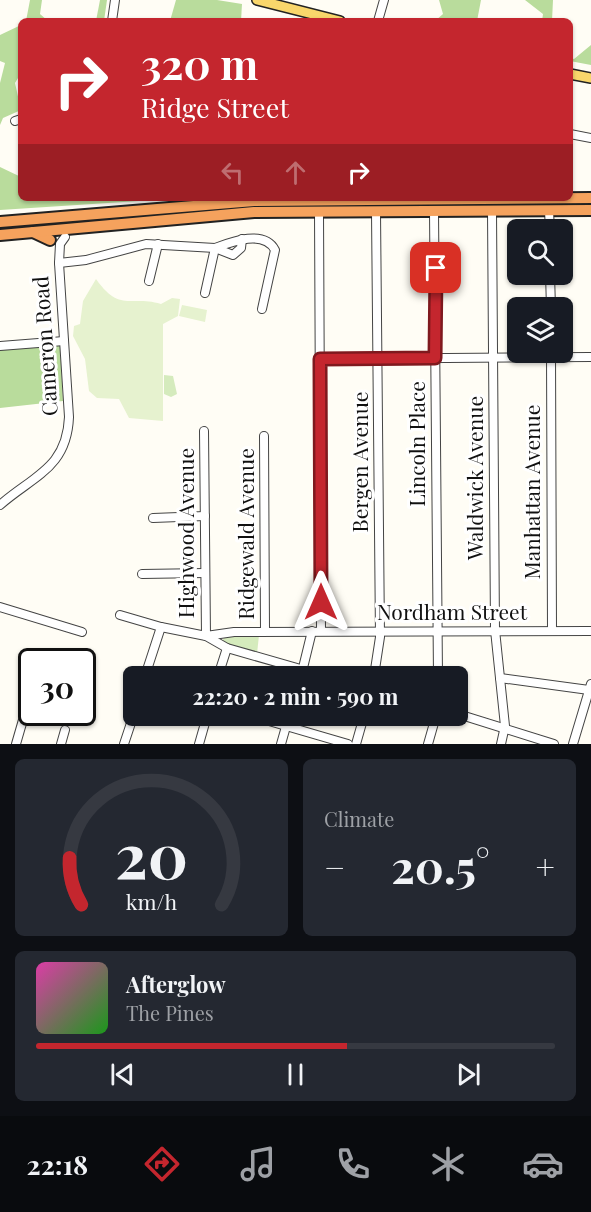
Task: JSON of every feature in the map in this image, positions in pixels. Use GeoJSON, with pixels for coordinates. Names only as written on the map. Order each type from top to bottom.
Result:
{"type":"FeatureCollection","features":[{"type":"Feature","properties":{"kind":"highway"},"geometry":{"type":"LineString","coordinates":[[573,198],[591,198]]}},
{"type":"Feature","properties":{"kind":"highway"},"geometry":{"type":"LineString","coordinates":[[0,222],[254,201]]}},
{"type":"Feature","properties":{"kind":"highway"},"geometry":{"type":"LineString","coordinates":[[0,235],[254,212],[591,210]]}},
{"type":"Feature","properties":{"kind":"highway"},"geometry":{"type":"LineString","coordinates":[[65,237],[83,226]]}},
{"type":"Feature","properties":{"kind":"highway"},"geometry":{"type":"LineString","coordinates":[[30,231],[50,240]]}},
{"type":"Feature","properties":{"kind":"main road"},"geometry":{"type":"LineString","coordinates":[[257,0],[328,18]]}},
{"type":"Feature","properties":{"kind":"main road"},"geometry":{"type":"LineString","coordinates":[[573,75],[591,78]]}},
{"type":"Feature","properties":{"kind":"street"},"geometry":{"type":"LineString","coordinates":[[112,18],[115,0]]}},
{"type":"Feature","properties":{"kind":"street"},"geometry":{"type":"LineString","coordinates":[[379,18],[384,0]]}},
{"type":"Feature","properties":{"kind":"street"},"geometry":{"type":"LineString","coordinates":[[573,135],[591,138]]}},
{"type":"Feature","properties":{"kind":"street","name":"Lincoln Place"},"geometry":{"type":"LineString","coordinates":[[434,211],[438,666]]}},
{"type":"Feature","properties":{"kind":"street","name":"Waldwick Avenue"},"geometry":{"type":"LineString","coordinates":[[492,211],[495,630],[505,730],[501,744]]}},
{"type":"Feature","properties":{"kind":"street"},"geometry":{"type":"LineString","coordinates":[[549,211],[549,219]]}},
{"type":"Feature","properties":{"kind":"street"},"geometry":{"type":"LineString","coordinates":[[318,212],[321,631]]}},
{"type":"Feature","properties":{"kind":"street","name":"Bergen Avenue"},"geometry":{"type":"LineString","coordinates":[[375,666],[380,631],[376,212]]}},
{"type":"Feature","properties":{"kind":"street","name":"Cameron Road"},"geometry":{"type":"LineString","coordinates":[[0,505],[49,468],[65,444],[69,417],[59,264],[60,244],[65,237]]}},
{"type":"Feature","properties":{"kind":"street"},"geometry":{"type":"LineString","coordinates":[[59,264],[86,260],[137,245],[158,244],[215,248],[236,255],[241,248],[242,239]]}},
{"type":"Feature","properties":{"kind":"street"},"geometry":{"type":"LineString","coordinates":[[215,248],[242,239],[260,240],[273,245],[274,258],[262,309]]}},
{"type":"Feature","properties":{"kind":"street","name":"Cameron Road"},"geometry":{"type":"LineString","coordinates":[[50,240],[59,264]]}},
{"type":"Feature","properties":{"kind":"street"},"geometry":{"type":"LineString","coordinates":[[149,281],[158,244]]}},
{"type":"Feature","properties":{"kind":"street"},"geometry":{"type":"LineString","coordinates":[[205,293],[215,248]]}},
{"type":"Feature","properties":{"kind":"street"},"geometry":{"type":"LineString","coordinates":[[0,346],[64,341]]}},
{"type":"Feature","properties":{"kind":"street"},"geometry":{"type":"LineString","coordinates":[[573,356],[591,357]]}},
{"type":"Feature","properties":{"kind":"street"},"geometry":{"type":"LineString","coordinates":[[320,359],[507,357]]}},
{"type":"Feature","properties":{"kind":"street","name":"Manhattan Avenue"},"geometry":{"type":"LineString","coordinates":[[551,363],[552,631]]}},
{"type":"Feature","properties":{"kind":"street","name":"Highwood Avenue"},"geometry":{"type":"LineString","coordinates":[[204,431],[206,636]]}},
{"type":"Feature","properties":{"kind":"street","name":"Ridgewald Avenue"},"geometry":{"type":"LineString","coordinates":[[264,436],[266,632]]}},
{"type":"Feature","properties":{"kind":"street"},"geometry":{"type":"LineString","coordinates":[[153,518],[205,516]]}},
{"type":"Feature","properties":{"kind":"street"},"geometry":{"type":"LineString","coordinates":[[142,574],[205,573]]}},
{"type":"Feature","properties":{"kind":"street"},"geometry":{"type":"LineString","coordinates":[[0,607],[82,632]]}},
{"type":"Feature","properties":{"kind":"street"},"geometry":{"type":"LineString","coordinates":[[120,615],[161,627],[206,636],[227,648],[281,666]]}},
{"type":"Feature","properties":{"kind":"street"},"geometry":{"type":"LineString","coordinates":[[148,666],[161,627]]}},
{"type":"Feature","properties":{"kind":"street","name":"Nordham Street"},"geometry":{"type":"LineString","coordinates":[[206,636],[312,631],[591,630]]}},
{"type":"Feature","properties":{"kind":"street"},"geometry":{"type":"LineString","coordinates":[[304,666],[312,631]]}},
{"type":"Feature","properties":{"kind":"street"},"geometry":{"type":"LineString","coordinates":[[221,666],[227,648]]}},
{"type":"Feature","properties":{"kind":"street"},"geometry":{"type":"LineString","coordinates":[[500,678],[590,687],[573,744]]}},
{"type":"Feature","properties":{"kind":"street"},"geometry":{"type":"LineString","coordinates":[[468,717],[554,744]]}},
{"type":"Feature","properties":{"kind":"street"},"geometry":{"type":"LineString","coordinates":[[16,744],[21,726]]}},
{"type":"Feature","properties":{"kind":"street"},"geometry":{"type":"LineString","coordinates":[[124,744],[130,726]]}},
{"type":"Feature","properties":{"kind":"street"},"geometry":{"type":"LineString","coordinates":[[199,744],[204,726]]}},
{"type":"Feature","properties":{"kind":"street"},"geometry":{"type":"LineString","coordinates":[[281,744],[286,726]]}},
{"type":"Feature","properties":{"kind":"street"},"geometry":{"type":"LineString","coordinates":[[289,726],[348,744]]}},
{"type":"Feature","properties":{"kind":"street"},"geometry":{"type":"LineString","coordinates":[[356,744],[361,726]]}},
{"type":"Feature","properties":{"kind":"street"},"geometry":{"type":"LineString","coordinates":[[428,744],[433,726]]}},
{"type":"Feature","properties":{"kind":"street"},"geometry":{"type":"LineString","coordinates":[[61,744],[65,730]]}},
{"type":"Feature","properties":{"kind":"green space"},"geometry":{"type":"Polygon","coordinates":[[[30,0],[42,0],[40,14],[45,18],[27,18],[30,0]]]}},
{"type":"Feature","properties":{"kind":"green space"},"geometry":{"type":"Polygon","coordinates":[[[100,0],[107,0],[104,18],[97,18],[100,0]]]}},
{"type":"Feature","properties":{"kind":"green space"},"geometry":{"type":"Polygon","coordinates":[[[176,0],[217,0],[242,4],[241,18],[171,18],[176,0]]]}},
{"type":"Feature","properties":{"kind":"green space"},"geometry":{"type":"Polygon","coordinates":[[[439,0],[481,0],[478,18],[438,18],[443,14],[439,0]]]}},
{"type":"Feature","properties":{"kind":"green space"},"geometry":{"type":"Polygon","coordinates":[[[525,0],[553,0],[552,18],[542,18],[543,14],[525,0]]]}},
{"type":"Feature","properties":{"kind":"green space"},"geometry":{"type":"Polygon","coordinates":[[[18,26],[18,78],[15,83],[18,111],[3,118],[0,125],[0,83],[5,63],[0,61],[0,35],[18,26]]]}},
{"type":"Feature","properties":{"kind":"green space"},"geometry":{"type":"Polygon","coordinates":[[[591,45],[591,65],[573,62],[591,45]]]}},
{"type":"Feature","properties":{"kind":"green space"},"geometry":{"type":"Polygon","coordinates":[[[0,167],[18,176],[18,201],[139,201],[0,210],[0,167]]]}},
{"type":"Feature","properties":{"kind":"green space"},"geometry":{"type":"Polygon","coordinates":[[[96,279],[112,296],[126,301],[161,304],[172,298],[180,299],[178,316],[163,324],[163,421],[129,418],[119,399],[97,398],[89,391],[85,359],[73,336],[74,326],[80,324],[83,301],[96,279]]]}},
{"type":"Feature","properties":{"kind":"green space"},"geometry":{"type":"Polygon","coordinates":[[[182,305],[207,310],[205,322],[179,316],[182,305]]]}},
{"type":"Feature","properties":{"kind":"green space"},"geometry":{"type":"Polygon","coordinates":[[[60,345],[63,401],[0,408],[0,350],[60,345]]]}},
{"type":"Feature","properties":{"kind":"green space"},"geometry":{"type":"Polygon","coordinates":[[[164,375],[173,376],[177,394],[171,397],[164,394],[164,375]]]}},
{"type":"Feature","properties":{"kind":"green space"},"geometry":{"type":"Polygon","coordinates":[[[228,635],[259,635],[257,654],[224,644],[223,639],[228,635]]]}},
{"type":"Feature","properties":{"kind":"route"},"geometry":{"type":"LineString","coordinates":[[321,602],[320,359],[435,358],[436,268]]}}]}
